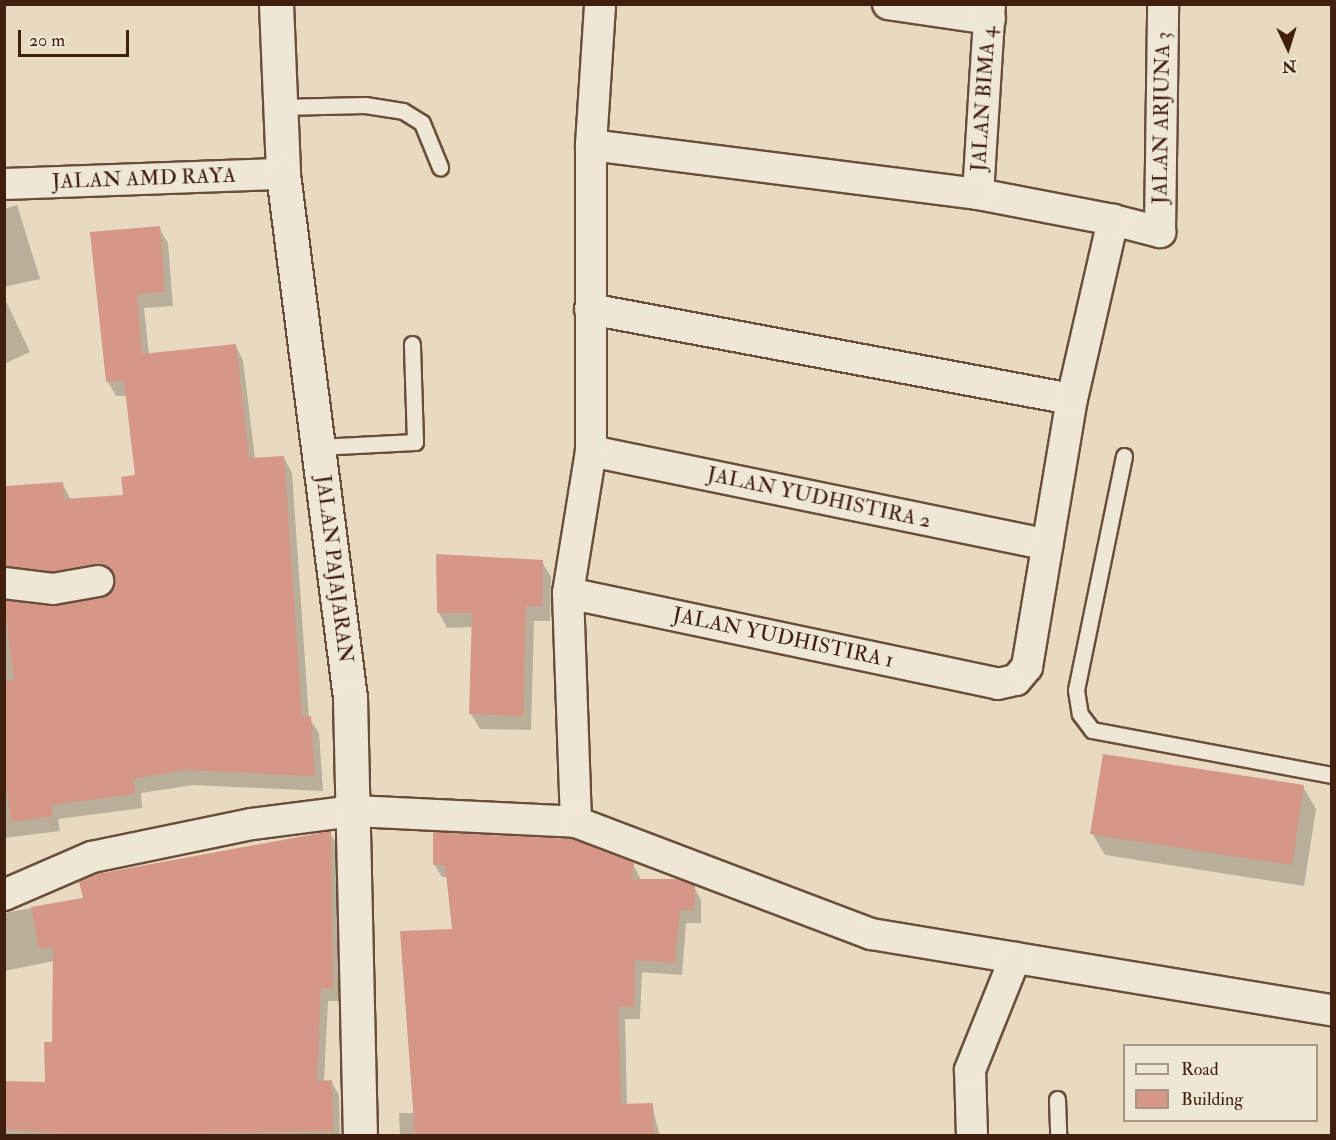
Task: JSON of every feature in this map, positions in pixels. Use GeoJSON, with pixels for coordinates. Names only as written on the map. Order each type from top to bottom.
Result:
{"type":"FeatureCollection","features":[{"type":"Feature","properties":{"kind":"main road","name":"JALAN PAJAJARAN"},"geometry":{"type":"LineString","coordinates":[[276,4],[283,174],[350,698],[360,1136]]}},
{"type":"Feature","properties":{"kind":"street"},"geometry":{"type":"LineString","coordinates":[[576,822],[568,593],[591,451],[591,145],[600,4]]}},
{"type":"Feature","properties":{"kind":"street"},"geometry":{"type":"LineString","coordinates":[[888,4],[990,12]]}},
{"type":"Feature","properties":{"kind":"street","name":"JALAN ARJUNA 3"},"geometry":{"type":"LineString","coordinates":[[1113,220],[1160,232],[1164,4]]}},
{"type":"Feature","properties":{"kind":"street","name":"JALAN BIMA 4"},"geometry":{"type":"LineString","coordinates":[[978,194],[990,12]]}},
{"type":"Feature","properties":{"kind":"street"},"geometry":{"type":"LineString","coordinates":[[591,145],[978,194],[1113,220],[1072,399],[1047,545]]}},
{"type":"Feature","properties":{"kind":"street","name":"JALAN AMD RAYA"},"geometry":{"type":"LineString","coordinates":[[4,184],[283,174]]}},
{"type":"Feature","properties":{"kind":"street"},"geometry":{"type":"LineString","coordinates":[[590,309],[1072,399]]}},
{"type":"Feature","properties":{"kind":"street","name":"JALAN YUDHISTIRA 2"},"geometry":{"type":"LineString","coordinates":[[591,451],[1047,545]]}},
{"type":"Feature","properties":{"kind":"street","name":"JALAN YUDHISTIRA 1"},"geometry":{"type":"LineString","coordinates":[[568,593],[998,684],[1016,681],[1027,667],[1047,545]]}},
{"type":"Feature","properties":{"kind":"street"},"geometry":{"type":"LineString","coordinates":[[4,584],[53,589],[98,581]]}},
{"type":"Feature","properties":{"kind":"street"},"geometry":{"type":"LineString","coordinates":[[4,895],[92,857],[155,840],[354,811],[576,822],[871,934],[1332,1010]]}},
{"type":"Feature","properties":{"kind":"street"},"geometry":{"type":"LineString","coordinates":[[972,1136],[970,1070],[1015,958]]}},
{"type":"Feature","properties":{"kind":"lane"},"geometry":{"type":"LineString","coordinates":[[280,107],[365,105],[403,111],[422,123],[440,167]]}},
{"type":"Feature","properties":{"kind":"lane"},"geometry":{"type":"LineString","coordinates":[[318,447],[415,441],[412,344]]}},
{"type":"Feature","properties":{"kind":"lane"},"geometry":{"type":"LineString","coordinates":[[1124,456],[1076,690],[1080,714],[1092,730],[1332,775]]}},
{"type":"Feature","properties":{"kind":"lane"},"geometry":{"type":"LineString","coordinates":[[1058,1099],[1058,1136]]}},
{"type":"Feature","properties":{"kind":"building"},"geometry":{"type":"Polygon","coordinates":[[[160,226],[165,292],[137,294],[142,354],[236,344],[249,458],[284,456],[302,717],[311,716],[315,776],[184,770],[133,779],[135,794],[51,805],[53,816],[12,822],[4,777],[4,681],[14,680],[4,600],[51,606],[101,598],[110,594],[115,579],[103,565],[53,572],[4,566],[4,486],[63,482],[64,499],[123,495],[121,477],[135,475],[124,381],[106,382],[90,232],[160,226]]]}},
{"type":"Feature","properties":{"kind":"building"},"geometry":{"type":"Polygon","coordinates":[[[436,554],[543,560],[542,606],[526,606],[523,716],[469,714],[472,613],[437,613],[436,554]]]}},
{"type":"Feature","properties":{"kind":"building"},"geometry":{"type":"Polygon","coordinates":[[[1103,754],[1304,785],[1292,865],[1090,834],[1103,754]]]}},
{"type":"Feature","properties":{"kind":"building"},"geometry":{"type":"Polygon","coordinates":[[[331,831],[333,988],[321,988],[317,1081],[332,1080],[333,1131],[86,1136],[4,1129],[4,1081],[45,1082],[44,1042],[52,1042],[53,947],[39,949],[31,907],[83,898],[79,882],[97,874],[331,831]]]}},
{"type":"Feature","properties":{"kind":"building"},"geometry":{"type":"Polygon","coordinates":[[[433,832],[572,839],[634,863],[632,879],[678,879],[695,885],[694,910],[680,910],[675,963],[635,960],[634,1007],[618,1006],[621,1104],[653,1103],[654,1136],[415,1136],[400,931],[452,929],[445,865],[433,865],[433,832]]]}}]}
